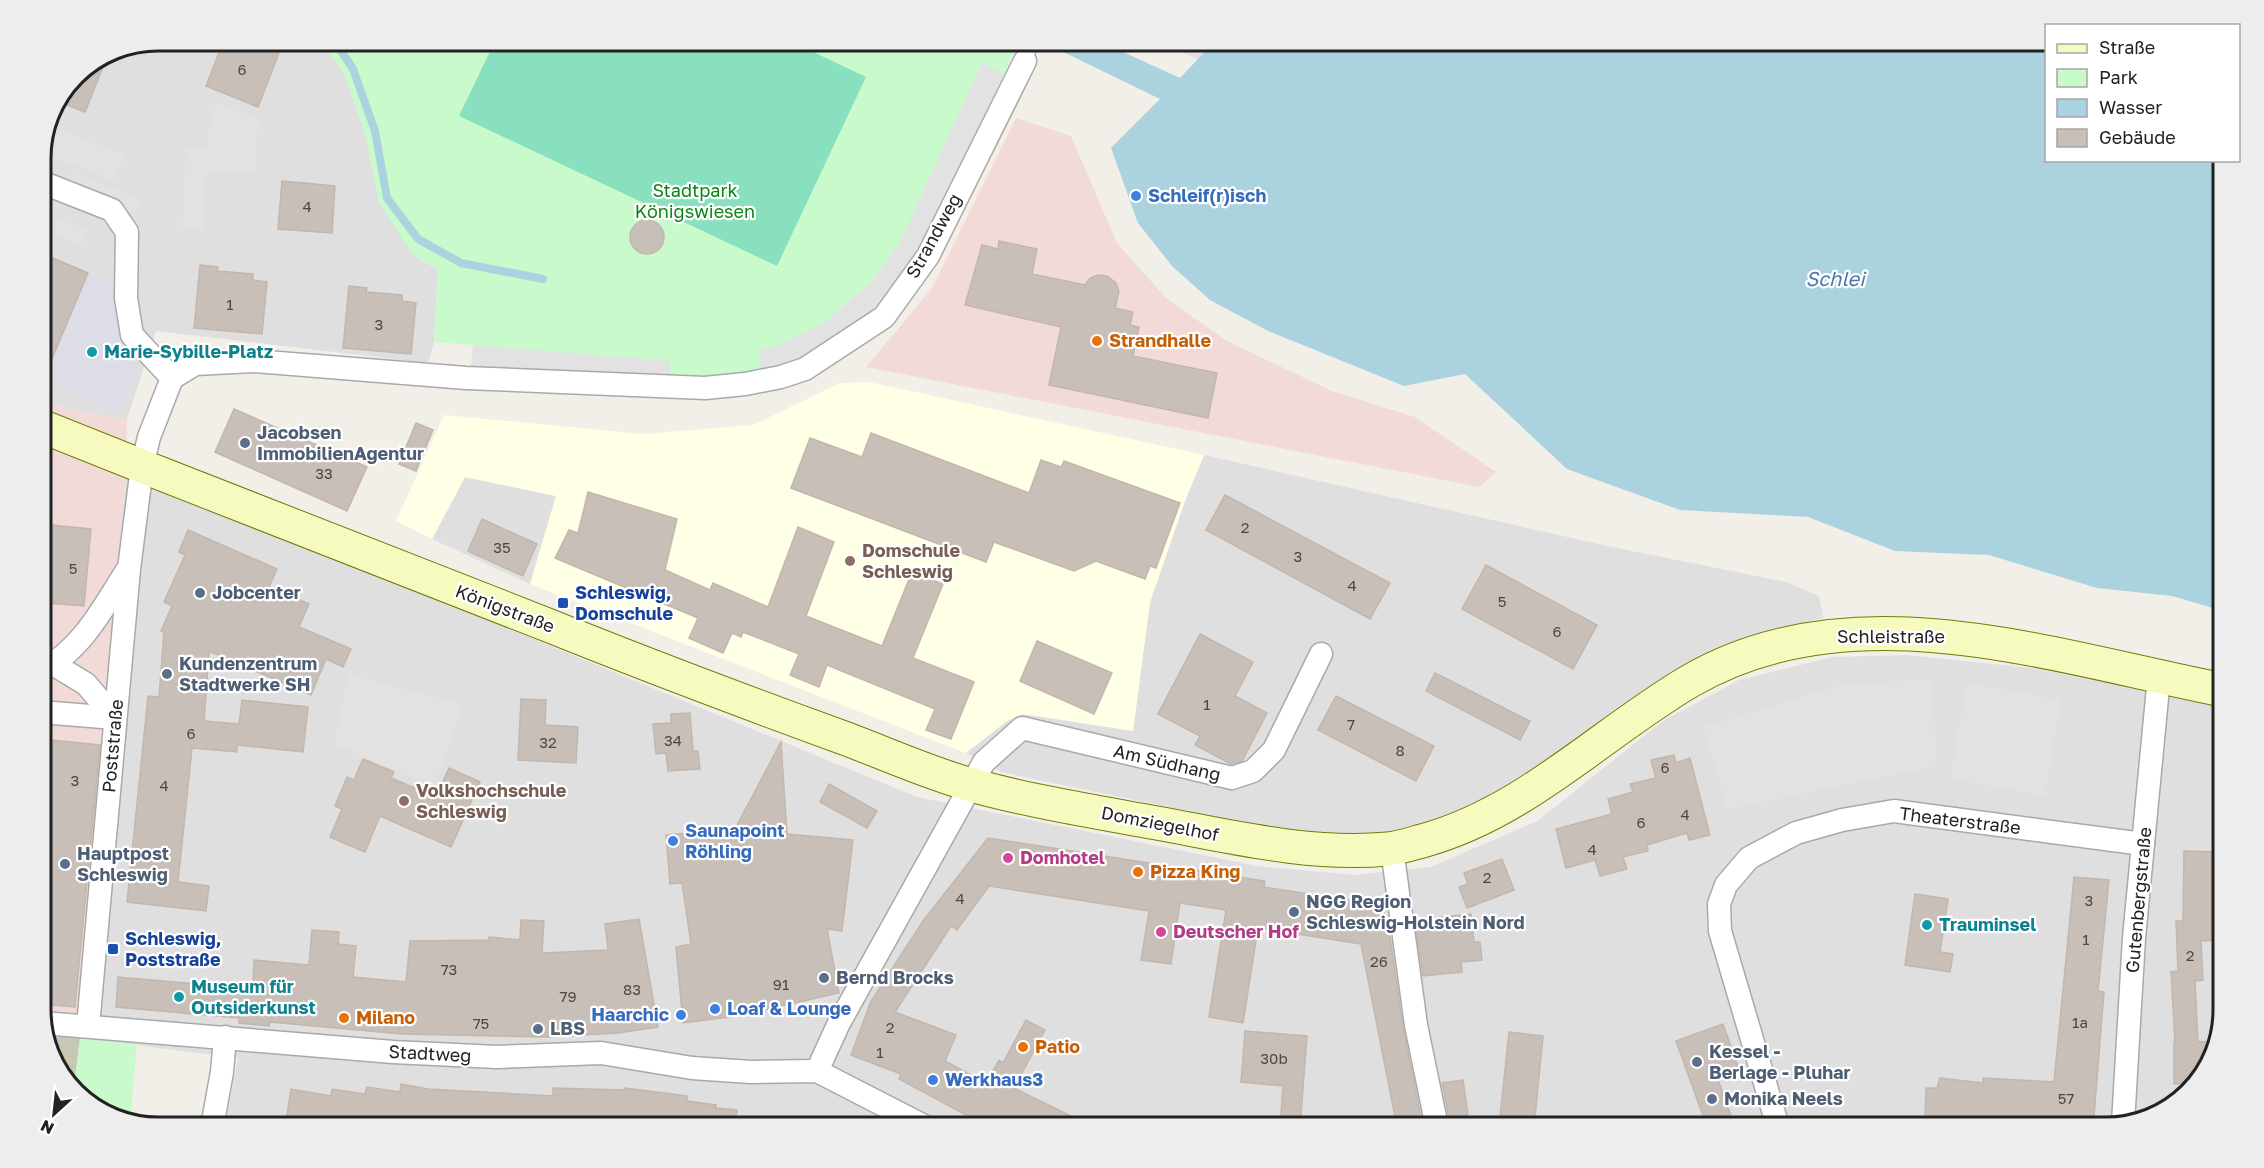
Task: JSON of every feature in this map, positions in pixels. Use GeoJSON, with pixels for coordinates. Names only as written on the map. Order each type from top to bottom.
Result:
{"type":"FeatureCollection","features":[{"type":"Feature","properties":{"kind":"street","name":"Strandweg"},"geometry":{"type":"LineString","coordinates":[[172,378],[195,364],[254,361],[466,378],[705,388],[745,384],[781,377],[805,369],[884,317],[928,256],[1029,51]]}},
{"type":"Feature","properties":{"kind":"street"},"geometry":{"type":"LineString","coordinates":[[51,186],[112,210],[127,231],[126,298],[132,335],[172,378],[149,437],[142,467]]}},
{"type":"Feature","properties":{"kind":"street","name":"Königstraße"},"geometry":{"type":"LineString","coordinates":[[51,430],[653,668],[972,785]]}},
{"type":"Feature","properties":{"kind":"street","name":"Poststraße"},"geometry":{"type":"LineString","coordinates":[[88,1026],[129,569],[142,467]]}},
{"type":"Feature","properties":{"kind":"street"},"geometry":{"type":"LineString","coordinates":[[51,663],[90,629],[129,569]]}},
{"type":"Feature","properties":{"kind":"street","name":"Schleistraße"},"geometry":{"type":"LineString","coordinates":[[1392,849],[1451,833],[1500,810],[1571,765],[1633,719],[1693,680],[1751,652],[1838,635],[1914,634],[1976,638],[2213,688]]}},
{"type":"Feature","properties":{"kind":"street","name":"Am Südhang"},"geometry":{"type":"LineString","coordinates":[[972,785],[984,762],[1022,728],[1232,778],[1253,771],[1274,750],[1321,654]]}},
{"type":"Feature","properties":{"kind":"street"},"geometry":{"type":"LineString","coordinates":[[51,669],[86,684],[115,718]]}},
{"type":"Feature","properties":{"kind":"street","name":"Gutenbergstraße"},"geometry":{"type":"LineString","coordinates":[[2123,1115],[2134,938],[2159,677]]}},
{"type":"Feature","properties":{"kind":"street"},"geometry":{"type":"LineString","coordinates":[[51,713],[115,718]]}},
{"type":"Feature","properties":{"kind":"street"},"geometry":{"type":"LineString","coordinates":[[905,1117],[817,1071],[839,1023],[972,785]]}},
{"type":"Feature","properties":{"kind":"street","name":"Domziegelhof"},"geometry":{"type":"LineString","coordinates":[[972,785],[1065,806],[1312,850],[1392,849]]}},
{"type":"Feature","properties":{"kind":"street","name":"Theaterstraße"},"geometry":{"type":"LineString","coordinates":[[1775,1117],[1720,931],[1719,904],[1726,885],[1749,858],[1796,833],[1842,819],[1894,811],[2143,844]]}},
{"type":"Feature","properties":{"kind":"street"},"geometry":{"type":"LineString","coordinates":[[1392,849],[1416,1025],[1435,1117]]}},
{"type":"Feature","properties":{"kind":"street","name":"Stadtweg"},"geometry":{"type":"LineString","coordinates":[[52,1024],[393,1052],[497,1058],[601,1053],[692,1068],[751,1072],[817,1071]]}},
{"type":"Feature","properties":{"kind":"street"},"geometry":{"type":"LineString","coordinates":[[214,1117],[222,1072],[225,1037]]}},
{"type":"Feature","properties":{"kind":"shaded area"},"geometry":{"type":"Polygon","coordinates":[[[328,51],[344,73],[412,254],[438,270],[434,342],[428,363],[156,331],[127,419],[76,412],[51,402],[51,151],[59,117],[69,98],[87,77],[104,65],[137,53],[328,51]]]}},
{"type":"Feature","properties":{"kind":"shaded area"},"geometry":{"type":"Polygon","coordinates":[[[1180,51],[1207,51],[1198,60],[1180,51]]]}},
{"type":"Feature","properties":{"kind":"shaded area"},"geometry":{"type":"Polygon","coordinates":[[[982,63],[1004,74],[921,256],[867,321],[822,352],[761,375],[760,350],[777,346],[822,324],[873,281],[901,240],[982,63]]]}},
{"type":"Feature","properties":{"kind":"shaded area"},"geometry":{"type":"Polygon","coordinates":[[[216,103],[258,119],[255,173],[207,171],[203,230],[182,229],[186,149],[207,150],[209,129],[216,103]]]}},
{"type":"Feature","properties":{"kind":"shaded area"},"geometry":{"type":"Polygon","coordinates":[[[1016,118],[1071,136],[1117,243],[1166,298],[1227,341],[1332,391],[1415,417],[1496,472],[1479,487],[866,367],[932,288],[1016,118]]]}},
{"type":"Feature","properties":{"kind":"shaded area"},"geometry":{"type":"Polygon","coordinates":[[[56,128],[125,155],[115,181],[56,158],[51,171],[51,151],[56,128]]]}},
{"type":"Feature","properties":{"kind":"shaded area"},"geometry":{"type":"Polygon","coordinates":[[[75,173],[141,200],[135,216],[69,189],[75,173]]]}},
{"type":"Feature","properties":{"kind":"shaded area"},"geometry":{"type":"Polygon","coordinates":[[[51,215],[87,230],[81,245],[51,232],[51,215]]]}},
{"type":"Feature","properties":{"kind":"shaded area","name":"Marie-Sybille-Platz"},"geometry":{"type":"Polygon","coordinates":[[[88,273],[112,282],[118,329],[137,367],[118,412],[51,383],[51,361],[88,273]]]}},
{"type":"Feature","properties":{"kind":"shaded area"},"geometry":{"type":"Polygon","coordinates":[[[473,345],[670,361],[670,382],[471,368],[473,345]]]}},
{"type":"Feature","properties":{"kind":"shaded area","name":"Domschule Schleswig"},"geometry":{"type":"Polygon","coordinates":[[[869,382],[1204,455],[1185,501],[1150,602],[1133,731],[1023,714],[1007,721],[966,753],[530,584],[556,496],[465,477],[432,539],[396,521],[444,415],[643,434],[753,425],[840,383],[869,382]]]}},
{"type":"Feature","properties":{"kind":"shaded area"},"geometry":{"type":"Polygon","coordinates":[[[51,402],[76,412],[127,419],[126,471],[75,1078],[62,1058],[51,1017],[51,402]]]}},
{"type":"Feature","properties":{"kind":"shaded area"},"geometry":{"type":"Polygon","coordinates":[[[1204,455],[1612,547],[1786,582],[1819,596],[1823,618],[1716,648],[1523,783],[1433,823],[1376,835],[1279,830],[1001,772],[966,753],[1007,721],[1023,714],[1133,731],[1150,602],[1185,501],[1204,455]]]}},
{"type":"Feature","properties":{"kind":"shaded area"},"geometry":{"type":"Polygon","coordinates":[[[126,471],[917,797],[1257,866],[1355,875],[1431,867],[1537,821],[1663,721],[1739,680],[1833,657],[1906,655],[2031,668],[2213,704],[2213,1010],[2209,1038],[2199,1064],[2182,1086],[2160,1103],[2120,1116],[227,1117],[238,1058],[80,1038],[126,471]]]}},
{"type":"Feature","properties":{"kind":"shaded area"},"geometry":{"type":"Polygon","coordinates":[[[465,477],[556,496],[530,584],[432,539],[465,477]]]}},
{"type":"Feature","properties":{"kind":"shaded area"},"geometry":{"type":"Polygon","coordinates":[[[348,674],[463,705],[434,787],[334,744],[348,674]]]}},
{"type":"Feature","properties":{"kind":"shaded area"},"geometry":{"type":"Polygon","coordinates":[[[1932,679],[1937,766],[1727,809],[1704,727],[1844,684],[1932,679]]]}},
{"type":"Feature","properties":{"kind":"shaded area"},"geometry":{"type":"Polygon","coordinates":[[[1967,683],[2061,700],[2045,796],[1950,779],[1967,683]]]}},
{"type":"Feature","properties":{"kind":"shaded area"},"geometry":{"type":"Polygon","coordinates":[[[54,1036],[80,1038],[75,1078],[62,1058],[54,1036]]]}},
{"type":"Feature","properties":{"kind":"green space","name":"Stadtpark Königswiesen"},"geometry":{"type":"Polygon","coordinates":[[[328,51],[1014,51],[1004,74],[982,63],[901,240],[873,281],[822,324],[777,346],[760,350],[761,375],[670,382],[670,361],[434,342],[438,270],[412,254],[379,202],[364,130],[344,73],[328,51]]]}},
{"type":"Feature","properties":{"kind":"green space"},"geometry":{"type":"Polygon","coordinates":[[[490,51],[811,51],[866,77],[777,266],[459,116],[490,51]]]}},
{"type":"Feature","properties":{"kind":"green space"},"geometry":{"type":"Polygon","coordinates":[[[80,1038],[137,1045],[131,1113],[98,1099],[84,1088],[84,1084],[75,1078],[80,1038]]]}},
{"type":"Feature","properties":{"kind":"water","name":"Schlei"},"geometry":{"type":"Polygon","coordinates":[[[1061,51],[1121,51],[1180,78],[1206,51],[2045,51],[2045,162],[2213,162],[2213,608],[2172,596],[2097,588],[1989,555],[1895,551],[1808,517],[1680,510],[1567,469],[1465,374],[1404,386],[1268,331],[1210,300],[1172,266],[1138,223],[1111,148],[1160,99],[1061,51]]]}},
{"type":"Feature","properties":{"kind":"building"},"geometry":{"type":"Polygon","coordinates":[[[220,51],[274,51],[279,53],[258,107],[206,86],[220,51]]]}},
{"type":"Feature","properties":{"kind":"building"},"geometry":{"type":"Polygon","coordinates":[[[104,65],[85,112],[65,104],[77,87],[104,65]]]}},
{"type":"Feature","properties":{"kind":"building"},"geometry":{"type":"Polygon","coordinates":[[[282,181],[335,186],[332,233],[278,229],[282,181]]]}},
{"type":"Feature","properties":{"kind":"building"},"geometry":{"type":"Polygon","coordinates":[[[647,220],[659,225],[664,237],[659,249],[647,254],[635,249],[630,237],[635,225],[647,220]]]}},
{"type":"Feature","properties":{"kind":"building","name":"Strandhalle"},"geometry":{"type":"Polygon","coordinates":[[[999,241],[1037,249],[1032,274],[1085,285],[1090,278],[1098,275],[1107,276],[1116,283],[1119,291],[1115,308],[1133,312],[1130,325],[1139,327],[1133,356],[1217,373],[1208,418],[1049,385],[1061,327],[965,305],[982,245],[998,249],[999,241]]]}},
{"type":"Feature","properties":{"kind":"building"},"geometry":{"type":"Polygon","coordinates":[[[51,257],[88,273],[51,361],[51,257]]]}},
{"type":"Feature","properties":{"kind":"building"},"geometry":{"type":"Polygon","coordinates":[[[200,265],[218,267],[217,271],[253,274],[253,280],[267,282],[262,334],[194,328],[200,265]]]}},
{"type":"Feature","properties":{"kind":"building"},"geometry":{"type":"Polygon","coordinates":[[[349,286],[367,288],[366,292],[402,295],[402,301],[416,303],[411,354],[343,348],[349,286]]]}},
{"type":"Feature","properties":{"kind":"building"},"geometry":{"type":"Polygon","coordinates":[[[234,409],[367,467],[347,511],[215,452],[234,409]]]}},
{"type":"Feature","properties":{"kind":"building"},"geometry":{"type":"Polygon","coordinates":[[[416,423],[433,430],[416,471],[399,464],[416,423]]]}},
{"type":"Feature","properties":{"kind":"building"},"geometry":{"type":"Polygon","coordinates":[[[871,433],[1029,493],[1041,460],[1061,467],[1064,461],[1180,503],[1156,568],[1150,566],[1145,579],[1096,561],[1074,571],[994,542],[986,562],[791,488],[810,438],[862,457],[871,433]]]}},
{"type":"Feature","properties":{"kind":"building"},"geometry":{"type":"Polygon","coordinates":[[[588,492],[677,519],[665,570],[710,590],[713,583],[768,607],[798,527],[834,542],[806,616],[882,646],[912,572],[943,584],[913,658],[974,682],[951,739],[926,730],[935,709],[827,665],[819,687],[790,675],[799,654],[743,632],[741,637],[732,633],[723,653],[689,638],[698,618],[555,558],[569,530],[578,533],[588,492]]]}},
{"type":"Feature","properties":{"kind":"building"},"geometry":{"type":"Polygon","coordinates":[[[1225,495],[1390,583],[1370,619],[1206,530],[1225,495]]]}},
{"type":"Feature","properties":{"kind":"building"},"geometry":{"type":"Polygon","coordinates":[[[482,519],[537,544],[523,576],[468,551],[482,519]]]}},
{"type":"Feature","properties":{"kind":"building"},"geometry":{"type":"Polygon","coordinates":[[[51,525],[91,529],[84,606],[51,603],[51,525]]]}},
{"type":"Feature","properties":{"kind":"building"},"geometry":{"type":"Polygon","coordinates":[[[188,530],[277,569],[269,587],[309,604],[299,627],[351,649],[343,667],[326,659],[311,695],[209,651],[204,721],[239,724],[242,700],[308,707],[303,752],[237,745],[237,752],[192,748],[178,882],[209,886],[206,911],[127,902],[148,696],[159,697],[164,632],[161,631],[172,606],[164,602],[185,555],[179,552],[188,530]]]}},
{"type":"Feature","properties":{"kind":"building"},"geometry":{"type":"Polygon","coordinates":[[[1486,565],[1597,625],[1573,669],[1462,609],[1486,565]]]}},
{"type":"Feature","properties":{"kind":"building"},"geometry":{"type":"Polygon","coordinates":[[[1200,634],[1253,662],[1235,696],[1267,713],[1242,761],[1231,764],[1195,745],[1200,736],[1158,714],[1200,634]]]}},
{"type":"Feature","properties":{"kind":"building"},"geometry":{"type":"Polygon","coordinates":[[[1037,641],[1112,673],[1094,714],[1020,681],[1037,641]]]}},
{"type":"Feature","properties":{"kind":"building"},"geometry":{"type":"Polygon","coordinates":[[[1435,673],[1530,721],[1520,740],[1426,691],[1435,673]]]}},
{"type":"Feature","properties":{"kind":"building"},"geometry":{"type":"Polygon","coordinates":[[[1336,696],[1434,746],[1416,781],[1318,730],[1336,696]]]}},
{"type":"Feature","properties":{"kind":"building"},"geometry":{"type":"Polygon","coordinates":[[[521,699],[546,700],[545,725],[578,727],[576,763],[518,760],[521,699]]]}},
{"type":"Feature","properties":{"kind":"building"},"geometry":{"type":"Polygon","coordinates":[[[690,713],[693,751],[698,751],[700,769],[668,771],[666,753],[656,754],[653,724],[671,723],[671,714],[690,713]]]}},
{"type":"Feature","properties":{"kind":"building"},"geometry":{"type":"Polygon","coordinates":[[[51,740],[100,745],[75,1007],[51,1005],[51,740]]]}},
{"type":"Feature","properties":{"kind":"building"},"geometry":{"type":"Polygon","coordinates":[[[781,742],[787,834],[853,840],[842,931],[827,929],[839,993],[737,1016],[683,1023],[676,947],[691,944],[682,883],[670,884],[666,835],[735,829],[781,742]]]}},
{"type":"Feature","properties":{"kind":"building"},"geometry":{"type":"Polygon","coordinates":[[[1674,755],[1676,763],[1690,758],[1710,835],[1689,840],[1687,833],[1647,845],[1648,851],[1623,857],[1627,869],[1600,876],[1595,860],[1566,868],[1556,829],[1612,814],[1608,799],[1633,792],[1630,784],[1656,778],[1651,760],[1674,755]]]}},
{"type":"Feature","properties":{"kind":"building","name":"Volkshochschule Schleswig"},"geometry":{"type":"Polygon","coordinates":[[[363,759],[394,772],[391,778],[436,797],[449,768],[480,782],[451,847],[380,816],[365,852],[330,837],[342,809],[335,806],[347,777],[354,780],[363,759]]]}},
{"type":"Feature","properties":{"kind":"building"},"geometry":{"type":"Polygon","coordinates":[[[829,784],[877,811],[867,828],[820,802],[829,784]]]}},
{"type":"Feature","properties":{"kind":"building"},"geometry":{"type":"Polygon","coordinates":[[[988,838],[1265,881],[1264,887],[1349,900],[1382,901],[1386,923],[1388,923],[1403,1028],[1421,1117],[1395,1117],[1361,944],[1258,928],[1243,1023],[1209,1017],[1226,910],[1180,903],[1171,964],[1141,960],[1149,911],[989,886],[957,930],[951,926],[895,1012],[956,1035],[945,1061],[986,1083],[999,1060],[1003,1063],[1026,1020],[1045,1030],[1014,1088],[1073,1117],[970,1117],[899,1079],[901,1074],[851,1055],[871,1001],[923,921],[988,838]]]}},
{"type":"Feature","properties":{"kind":"building"},"geometry":{"type":"Polygon","coordinates":[[[2184,851],[2213,852],[2213,940],[2201,941],[2203,980],[2195,981],[2198,1042],[2208,1041],[2199,1064],[2191,1075],[2184,1083],[2174,1084],[2175,1042],[2171,972],[2178,971],[2176,921],[2183,921],[2184,851]]]}},
{"type":"Feature","properties":{"kind":"building"},"geometry":{"type":"Polygon","coordinates":[[[1502,859],[1514,890],[1467,908],[1459,887],[1468,884],[1464,873],[1502,859]]]}},
{"type":"Feature","properties":{"kind":"building"},"geometry":{"type":"Polygon","coordinates":[[[2074,877],[2109,880],[2098,991],[2104,992],[2094,1116],[1925,1117],[1926,1088],[1937,1088],[1940,1078],[1983,1083],[1983,1078],[2054,1082],[2074,877]]]}},
{"type":"Feature","properties":{"kind":"building","name":"Trauminsel"},"geometry":{"type":"Polygon","coordinates":[[[1915,894],[1948,899],[1940,952],[1953,954],[1950,972],[1905,965],[1915,894]]]}},
{"type":"Feature","properties":{"kind":"building"},"geometry":{"type":"Polygon","coordinates":[[[1471,914],[1474,942],[1480,942],[1482,960],[1461,962],[1462,972],[1423,976],[1415,920],[1471,914]]]}},
{"type":"Feature","properties":{"kind":"building"},"geometry":{"type":"Polygon","coordinates":[[[639,919],[658,1027],[618,1033],[548,1037],[402,1034],[270,1022],[269,1026],[239,1023],[239,1018],[116,1007],[118,977],[242,988],[243,983],[253,984],[254,960],[309,965],[312,930],[339,932],[338,944],[356,946],[353,977],[406,982],[410,941],[489,940],[489,937],[520,940],[521,920],[544,921],[542,953],[608,950],[605,924],[639,919]]]}},
{"type":"Feature","properties":{"kind":"building"},"geometry":{"type":"Polygon","coordinates":[[[1723,1024],[1739,1069],[1717,1077],[1731,1117],[1703,1117],[1676,1041],[1723,1024]]]}},
{"type":"Feature","properties":{"kind":"building"},"geometry":{"type":"Polygon","coordinates":[[[1245,1031],[1307,1036],[1301,1117],[1281,1117],[1283,1086],[1241,1082],[1245,1031]]]}},
{"type":"Feature","properties":{"kind":"building"},"geometry":{"type":"Polygon","coordinates":[[[1509,1032],[1543,1036],[1535,1117],[1500,1117],[1509,1032]]]}},
{"type":"Feature","properties":{"kind":"building"},"geometry":{"type":"Polygon","coordinates":[[[1463,1080],[1468,1115],[1449,1117],[1442,1083],[1463,1080]]]}},
{"type":"Feature","properties":{"kind":"building"},"geometry":{"type":"Polygon","coordinates":[[[401,1084],[428,1089],[553,1096],[553,1088],[625,1090],[625,1088],[687,1096],[687,1101],[737,1110],[736,1117],[287,1117],[291,1089],[331,1096],[332,1089],[365,1094],[367,1087],[400,1092],[401,1084]]]}},
{"type":"Feature","properties":{"kind":"waterway"},"geometry":{"type":"LineString","coordinates":[[341,51],[353,69],[375,131],[387,198],[418,239],[461,263],[543,279]]}},
{"type":"Feature","properties":{"kind":"place","name":"Schleif(r)isch"},"geometry":{"type":"Point","coordinates":[1136,196]}},
{"type":"Feature","properties":{"kind":"place","name":"Strandhalle"},"geometry":{"type":"Point","coordinates":[1097,341]}},
{"type":"Feature","properties":{"kind":"place","name":"Marie-Sybille-Platz"},"geometry":{"type":"Point","coordinates":[92,352]}},
{"type":"Feature","properties":{"kind":"place","name":"Jacobsen ImmobilienAgentur"},"geometry":{"type":"Point","coordinates":[245,443]}},
{"type":"Feature","properties":{"kind":"place","name":"Domschule Schleswig"},"geometry":{"type":"Point","coordinates":[850,561]}},
{"type":"Feature","properties":{"kind":"place","name":"Jobcenter"},"geometry":{"type":"Point","coordinates":[200,593]}},
{"type":"Feature","properties":{"kind":"place","name":"Schleswig, Domschule"},"geometry":{"type":"Point","coordinates":[563,603]}},
{"type":"Feature","properties":{"kind":"place","name":"Kundenzentrum Stadtwerke SH"},"geometry":{"type":"Point","coordinates":[167,674]}},
{"type":"Feature","properties":{"kind":"place","name":"Volkshochschule Schleswig"},"geometry":{"type":"Point","coordinates":[404,801]}},
{"type":"Feature","properties":{"kind":"place","name":"Saunapoint Röhling"},"geometry":{"type":"Point","coordinates":[673,841]}},
{"type":"Feature","properties":{"kind":"place","name":"Domhotel"},"geometry":{"type":"Point","coordinates":[1008,858]}},
{"type":"Feature","properties":{"kind":"place","name":"Hauptpost Schleswig"},"geometry":{"type":"Point","coordinates":[65,864]}},
{"type":"Feature","properties":{"kind":"place","name":"Pizza King"},"geometry":{"type":"Point","coordinates":[1138,872]}},
{"type":"Feature","properties":{"kind":"place","name":"NGG Region Schleswig-Holstein Nord"},"geometry":{"type":"Point","coordinates":[1294,912]}},
{"type":"Feature","properties":{"kind":"place","name":"Trauminsel"},"geometry":{"type":"Point","coordinates":[1927,925]}},
{"type":"Feature","properties":{"kind":"place","name":"Deutscher Hof"},"geometry":{"type":"Point","coordinates":[1161,932]}},
{"type":"Feature","properties":{"kind":"place","name":"Schleswig, Poststraße"},"geometry":{"type":"Point","coordinates":[113,949]}},
{"type":"Feature","properties":{"kind":"place","name":"Bernd Brocks"},"geometry":{"type":"Point","coordinates":[824,978]}},
{"type":"Feature","properties":{"kind":"place","name":"Museum für Outsiderkunst"},"geometry":{"type":"Point","coordinates":[179,997]}},
{"type":"Feature","properties":{"kind":"place","name":"Loaf & Lounge"},"geometry":{"type":"Point","coordinates":[715,1009]}},
{"type":"Feature","properties":{"kind":"place","name":"Haarchic"},"geometry":{"type":"Point","coordinates":[681,1015]}},
{"type":"Feature","properties":{"kind":"place","name":"Milano"},"geometry":{"type":"Point","coordinates":[344,1018]}},
{"type":"Feature","properties":{"kind":"place","name":"LBS"},"geometry":{"type":"Point","coordinates":[538,1029]}},
{"type":"Feature","properties":{"kind":"place","name":"Patio"},"geometry":{"type":"Point","coordinates":[1023,1047]}},
{"type":"Feature","properties":{"kind":"place","name":"Kessel - Berlage - Pluhar"},"geometry":{"type":"Point","coordinates":[1697,1062]}},
{"type":"Feature","properties":{"kind":"place","name":"Werkhaus3"},"geometry":{"type":"Point","coordinates":[933,1080]}},
{"type":"Feature","properties":{"kind":"place","name":"Monika Neels"},"geometry":{"type":"Point","coordinates":[1712,1099]}}]}
